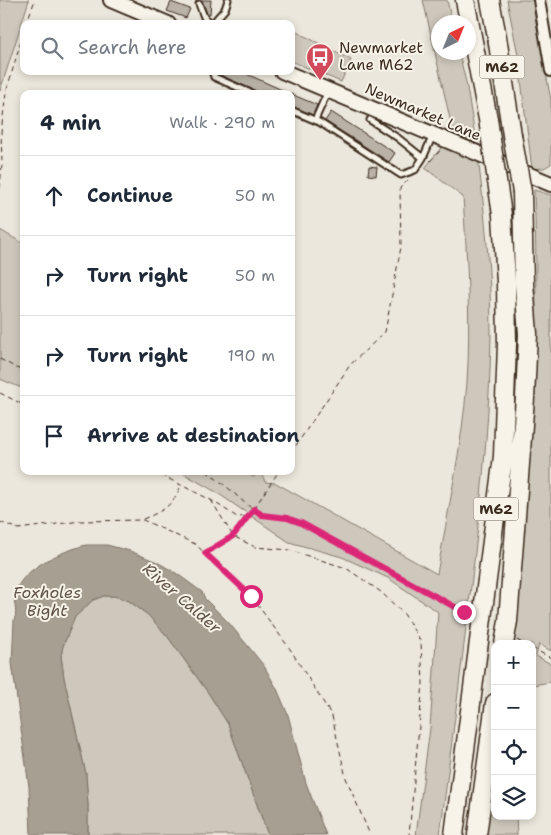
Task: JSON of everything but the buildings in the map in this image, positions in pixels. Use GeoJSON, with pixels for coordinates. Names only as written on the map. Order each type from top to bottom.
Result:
{"type":"FeatureCollection","features":[{"type":"Feature","properties":{"kind":"highway","name":"M62"},"geometry":{"type":"LineString","coordinates":[[454,835],[503,456],[507,344],[503,234],[497,181],[485,96],[465,0]]}},
{"type":"Feature","properties":{"kind":"highway","name":"M62"},"geometry":{"type":"LineString","coordinates":[[490,0],[498,37],[522,192],[524,283],[528,334],[508,621],[509,640]]}},
{"type":"Feature","properties":{"kind":"highway"},"geometry":{"type":"LineString","coordinates":[[477,835],[491,730]]}},
{"type":"Feature","properties":{"kind":"main road"},"geometry":{"type":"LineString","coordinates":[[111,0],[158,20]]}},
{"type":"Feature","properties":{"kind":"main road","name":"Newmarket Lane"},"geometry":{"type":"LineString","coordinates":[[291,75],[551,184]]}},
{"type":"Feature","properties":{"kind":"street"},"geometry":{"type":"LineString","coordinates":[[539,0],[551,70]]}},
{"type":"Feature","properties":{"kind":"lane"},"geometry":{"type":"LineString","coordinates":[[215,20],[225,10],[228,0]]}},
{"type":"Feature","properties":{"kind":"lane"},"geometry":{"type":"LineString","coordinates":[[199,4],[207,20]]}},
{"type":"Feature","properties":{"kind":"lane"},"geometry":{"type":"LineString","coordinates":[[213,75],[214,77],[244,90]]}},
{"type":"Feature","properties":{"kind":"lane"},"geometry":{"type":"LineString","coordinates":[[315,120],[329,91]]}},
{"type":"Feature","properties":{"kind":"lane"},"geometry":{"type":"LineString","coordinates":[[295,112],[315,120],[401,175],[415,170],[423,158],[433,134]]}},
{"type":"Feature","properties":{"kind":"lane"},"geometry":{"type":"LineString","coordinates":[[370,120],[398,138],[423,158]]}},
{"type":"Feature","properties":{"kind":"path"},"geometry":{"type":"LineString","coordinates":[[28,20],[35,0]]}},
{"type":"Feature","properties":{"kind":"path"},"geometry":{"type":"LineString","coordinates":[[0,188],[2,164],[1,132],[6,93],[20,44]]}},
{"type":"Feature","properties":{"kind":"path"},"geometry":{"type":"LineString","coordinates":[[429,161],[451,141]]}},
{"type":"Feature","properties":{"kind":"path"},"geometry":{"type":"LineString","coordinates":[[295,447],[350,365],[385,332],[401,247],[400,188],[408,181]]}},
{"type":"Feature","properties":{"kind":"path"},"geometry":{"type":"LineString","coordinates":[[0,359],[20,370]]}},
{"type":"Feature","properties":{"kind":"path"},"geometry":{"type":"LineString","coordinates":[[0,393],[20,403]]}},
{"type":"Feature","properties":{"kind":"path"},"geometry":{"type":"LineString","coordinates":[[161,475],[211,500],[237,517],[249,516]]}},
{"type":"Feature","properties":{"kind":"path"},"geometry":{"type":"LineString","coordinates":[[211,475],[262,515],[287,518],[301,523],[464,612]]}},
{"type":"Feature","properties":{"kind":"path"},"geometry":{"type":"LineString","coordinates":[[205,553],[233,536],[276,475]]}},
{"type":"Feature","properties":{"kind":"path"},"geometry":{"type":"LineString","coordinates":[[0,522],[18,529],[82,520],[143,520],[161,512],[175,500],[181,485]]}},
{"type":"Feature","properties":{"kind":"path"},"geometry":{"type":"LineString","coordinates":[[211,500],[233,536],[255,547],[289,550],[346,568],[381,592],[404,614],[421,642],[422,683],[410,835]]}},
{"type":"Feature","properties":{"kind":"path"},"geometry":{"type":"LineString","coordinates":[[143,520],[195,544],[251,596],[290,649],[332,716],[346,778],[370,835]]}},
{"type":"Feature","properties":{"kind":"path"},"geometry":{"type":"LineString","coordinates":[[536,650],[551,658]]}},
{"type":"Feature","properties":{"kind":"shaded area"},"geometry":{"type":"Polygon","coordinates":[[[0,0],[29,0],[23,20],[20,20],[20,28],[0,91],[0,0]]]}},
{"type":"Feature","properties":{"kind":"shaded area"},"geometry":{"type":"Polygon","coordinates":[[[423,0],[447,0],[450,15],[431,15],[431,35],[423,0]]]}},
{"type":"Feature","properties":{"kind":"shaded area"},"geometry":{"type":"Polygon","coordinates":[[[507,0],[533,0],[551,101],[551,164],[544,168],[532,169],[518,55],[507,0]]]}},
{"type":"Feature","properties":{"kind":"shaded area"},"geometry":{"type":"Polygon","coordinates":[[[295,31],[351,60],[341,82],[295,63],[295,31]]]}},
{"type":"Feature","properties":{"kind":"shaded area"},"geometry":{"type":"Polygon","coordinates":[[[437,60],[461,60],[476,142],[453,132],[437,60]]]}},
{"type":"Feature","properties":{"kind":"shaded area"},"geometry":{"type":"Polygon","coordinates":[[[444,144],[478,157],[489,268],[491,312],[486,444],[478,526],[440,835],[416,835],[430,728],[438,612],[388,578],[342,557],[289,542],[216,492],[186,475],[250,475],[254,477],[254,475],[261,475],[265,482],[276,483],[437,574],[462,430],[467,383],[469,313],[463,197],[425,168],[444,144]]]}},
{"type":"Feature","properties":{"kind":"shaded area"},"geometry":{"type":"Polygon","coordinates":[[[534,190],[551,195],[551,651],[539,644],[536,656],[536,640],[510,640],[531,417],[536,304],[534,190]]]}},
{"type":"Feature","properties":{"kind":"shaded area"},"geometry":{"type":"Polygon","coordinates":[[[0,230],[20,242],[20,387],[0,379],[0,230]]]}},
{"type":"Feature","properties":{"kind":"shaded area"},"geometry":{"type":"Polygon","coordinates":[[[104,596],[114,596],[129,601],[148,615],[168,637],[209,694],[228,724],[268,835],[88,835],[86,774],[64,678],[61,656],[75,617],[93,600],[104,596]]]}},
{"type":"Feature","properties":{"kind":"shaded area"},"geometry":{"type":"Polygon","coordinates":[[[536,656],[551,664],[551,682],[536,684],[536,656]]]}},
{"type":"Feature","properties":{"kind":"shaded area"},"geometry":{"type":"Polygon","coordinates":[[[491,797],[491,820],[516,820],[517,835],[486,835],[491,797]]]}},
{"type":"Feature","properties":{"kind":"water","name":"Foxholes Bight"},"geometry":{"type":"Polygon","coordinates":[[[86,545],[107,545],[130,551],[157,562],[176,573],[202,592],[205,599],[248,646],[264,666],[277,689],[288,715],[306,783],[326,835],[268,835],[228,724],[209,694],[168,637],[148,615],[129,601],[114,596],[104,596],[93,600],[75,617],[61,656],[64,678],[86,774],[88,835],[31,835],[29,787],[12,663],[16,613],[15,594],[21,581],[36,567],[67,551],[86,545]]]}},
{"type":"Feature","properties":{"kind":"place","name":"Newmarket Lane M62"},"geometry":{"type":"Point","coordinates":[320,81]}},
{"type":"Feature","properties":{"kind":"route"},"geometry":{"type":"LineString","coordinates":[[251,596],[205,553],[233,536],[254,509],[262,515],[287,518],[301,523],[464,612]]}},
{"type":"Feature","properties":{"kind":"water label","name":"River Calder"},"geometry":{"type":"Point","coordinates":[182,598]}}]}
